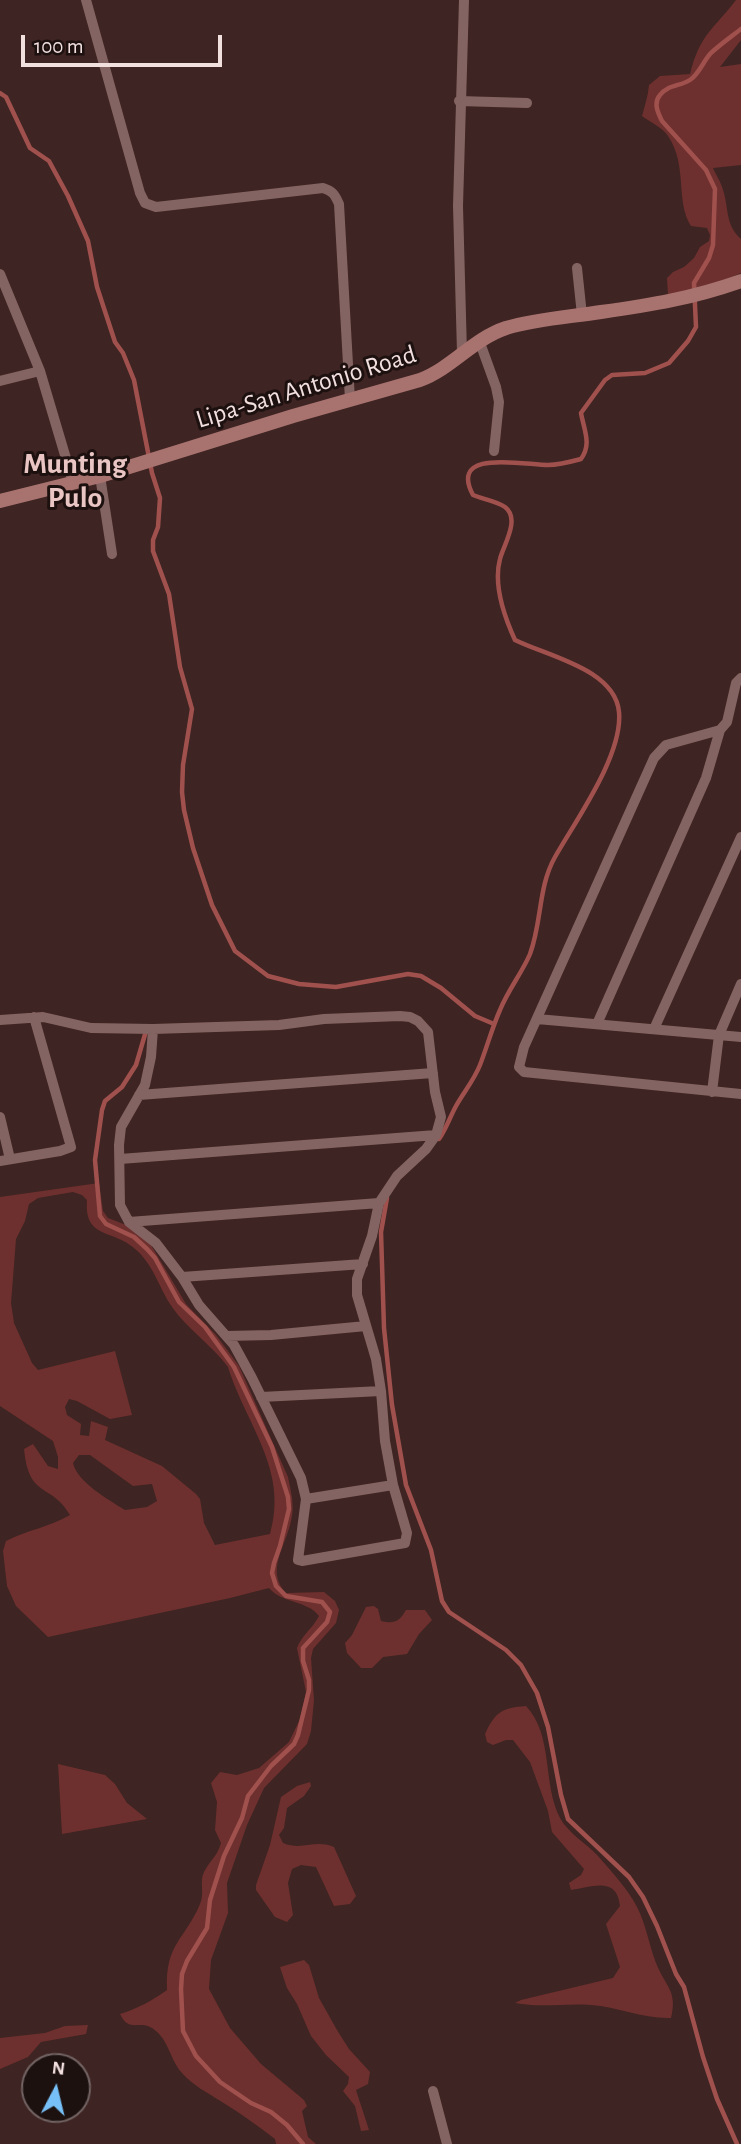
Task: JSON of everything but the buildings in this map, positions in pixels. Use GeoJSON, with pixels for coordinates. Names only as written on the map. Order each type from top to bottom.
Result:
{"type":"FeatureCollection","features":[{"type":"Feature","properties":{"kind":"main road","name":"Lipa-San Antonio Road"},"geometry":{"type":"LineString","coordinates":[[0,501],[100,476],[429,377],[480,340],[521,324],[680,300],[741,281]]}},
{"type":"Feature","properties":{"kind":"street"},"geometry":{"type":"LineString","coordinates":[[86,0],[145,203],[156,207],[323,188],[332,190],[339,204],[350,401]]}},
{"type":"Feature","properties":{"kind":"street"},"geometry":{"type":"LineString","coordinates":[[462,353],[457,255],[459,101],[464,0]]}},
{"type":"Feature","properties":{"kind":"street"},"geometry":{"type":"LineString","coordinates":[[459,101],[527,103]]}},
{"type":"Feature","properties":{"kind":"street"},"geometry":{"type":"LineString","coordinates":[[577,268],[582,315]]}},
{"type":"Feature","properties":{"kind":"street"},"geometry":{"type":"LineString","coordinates":[[0,274],[40,371],[73,482]]}},
{"type":"Feature","properties":{"kind":"street"},"geometry":{"type":"LineString","coordinates":[[480,340],[499,402],[494,452]]}},
{"type":"Feature","properties":{"kind":"street"},"geometry":{"type":"LineString","coordinates":[[0,382],[40,371]]}},
{"type":"Feature","properties":{"kind":"street"},"geometry":{"type":"LineString","coordinates":[[100,476],[112,554]]}},
{"type":"Feature","properties":{"kind":"street"},"geometry":{"type":"LineString","coordinates":[[597,1024],[706,778],[720,730],[727,722],[736,683],[741,678]]}},
{"type":"Feature","properties":{"kind":"street"},"geometry":{"type":"LineString","coordinates":[[720,730],[666,745],[654,758],[537,1019],[520,1058],[519,1067],[524,1072],[741,1094]]}},
{"type":"Feature","properties":{"kind":"street"},"geometry":{"type":"LineString","coordinates":[[654,1029],[741,837]]}},
{"type":"Feature","properties":{"kind":"street"},"geometry":{"type":"LineString","coordinates":[[712,1092],[719,1035],[741,985]]}},
{"type":"Feature","properties":{"kind":"street"},"geometry":{"type":"LineString","coordinates":[[0,1117],[5,1160],[60,1151],[71,1146],[34,1017]]}},
{"type":"Feature","properties":{"kind":"street"},"geometry":{"type":"LineString","coordinates":[[0,1020],[43,1017],[91,1028],[153,1029],[410,1017],[428,1032],[441,1117],[436,1135],[426,1149],[397,1176],[379,1203],[372,1236],[357,1279],[356,1295],[374,1349],[385,1441],[393,1485],[407,1532],[405,1543],[298,1560],[306,1499],[301,1478],[261,1397],[240,1356],[199,1305],[182,1277],[156,1243],[129,1222],[118,1196],[121,1127],[145,1085],[153,1029]]}},
{"type":"Feature","properties":{"kind":"street"},"geometry":{"type":"LineString","coordinates":[[537,1019],[741,1037]]}},
{"type":"Feature","properties":{"kind":"street"},"geometry":{"type":"LineString","coordinates":[[139,1095],[433,1073]]}},
{"type":"Feature","properties":{"kind":"street"},"geometry":{"type":"LineString","coordinates":[[120,1159],[436,1135]]}},
{"type":"Feature","properties":{"kind":"street"},"geometry":{"type":"LineString","coordinates":[[129,1222],[379,1203]]}},
{"type":"Feature","properties":{"kind":"street"},"geometry":{"type":"LineString","coordinates":[[182,1277],[363,1264]]}},
{"type":"Feature","properties":{"kind":"street"},"geometry":{"type":"LineString","coordinates":[[226,1336],[271,1335],[366,1326]]}},
{"type":"Feature","properties":{"kind":"street"},"geometry":{"type":"LineString","coordinates":[[261,1397],[381,1391]]}},
{"type":"Feature","properties":{"kind":"street"},"geometry":{"type":"LineString","coordinates":[[306,1499],[393,1485]]}},
{"type":"Feature","properties":{"kind":"street"},"geometry":{"type":"LineString","coordinates":[[433,2091],[447,2144]]}},
{"type":"Feature","properties":{"kind":"shaded area"},"geometry":{"type":"Polygon","coordinates":[[[736,0],[741,0],[741,40],[720,67],[741,64],[741,165],[713,168],[722,187],[732,228],[741,239],[741,273],[713,285],[668,295],[667,278],[694,258],[700,247],[709,241],[710,235],[707,228],[691,226],[686,216],[678,159],[668,136],[642,116],[649,85],[660,76],[690,74],[703,41],[736,0]]]}},
{"type":"Feature","properties":{"kind":"shaded area"},"geometry":{"type":"Polygon","coordinates":[[[99,1183],[103,1211],[108,1218],[126,1225],[148,1240],[186,1304],[216,1335],[239,1366],[288,1477],[293,1510],[277,1567],[280,1585],[286,1593],[324,1592],[335,1601],[339,1610],[336,1623],[313,1649],[311,1658],[314,1700],[307,1744],[264,1788],[247,1825],[227,1883],[228,1913],[211,1960],[209,1989],[230,2028],[261,2064],[304,2100],[307,2106],[302,2111],[308,2137],[316,2144],[276,2144],[275,2139],[262,2129],[186,2077],[158,2032],[147,2026],[131,2025],[123,2020],[120,2014],[145,2004],[167,1990],[169,1962],[200,1904],[203,1876],[221,1843],[215,1830],[217,1802],[211,1783],[220,1772],[237,1775],[259,1768],[289,1742],[300,1719],[306,1692],[297,1648],[319,1616],[308,1607],[281,1597],[269,1588],[48,1637],[16,1606],[7,1586],[3,1551],[6,1541],[70,1515],[56,1498],[36,1484],[27,1465],[24,1449],[33,1444],[48,1466],[58,1469],[58,1457],[53,1441],[0,1406],[0,1197],[99,1183]],[[73,1192],[38,1198],[29,1204],[25,1221],[16,1239],[11,1303],[14,1323],[32,1363],[38,1370],[115,1351],[132,1415],[110,1419],[69,1399],[65,1407],[67,1415],[81,1424],[80,1435],[89,1436],[91,1421],[108,1427],[105,1440],[162,1466],[200,1499],[204,1523],[215,1545],[270,1534],[274,1489],[270,1468],[228,1367],[178,1315],[141,1254],[126,1242],[95,1227],[87,1212],[87,1200],[73,1192]],[[79,1455],[73,1463],[81,1477],[94,1490],[125,1510],[147,1507],[157,1501],[152,1484],[133,1486],[90,1455],[79,1455]]]}},
{"type":"Feature","properties":{"kind":"shaded area"},"geometry":{"type":"Polygon","coordinates":[[[374,1606],[378,1609],[381,1621],[396,1621],[406,1610],[425,1610],[432,1620],[419,1634],[407,1654],[383,1657],[372,1668],[361,1668],[347,1653],[345,1643],[366,1607],[374,1606]]]}},
{"type":"Feature","properties":{"kind":"shaded area"},"geometry":{"type":"Polygon","coordinates":[[[526,1706],[541,1731],[551,1790],[560,1818],[568,1829],[598,1856],[633,1900],[643,1920],[656,1963],[672,1995],[671,2018],[651,2017],[591,2005],[515,2003],[613,1978],[620,1967],[606,1924],[620,1906],[614,1890],[595,1886],[571,1890],[569,1883],[581,1875],[584,1869],[552,1832],[548,1811],[530,1762],[513,1740],[493,1745],[487,1742],[485,1734],[496,1716],[511,1708],[526,1706]]]}},
{"type":"Feature","properties":{"kind":"shaded area"},"geometry":{"type":"Polygon","coordinates":[[[58,1764],[105,1775],[115,1784],[127,1803],[147,1819],[62,1834],[58,1764]]]}},
{"type":"Feature","properties":{"kind":"shaded area"},"geometry":{"type":"Polygon","coordinates":[[[310,1782],[311,1786],[304,1796],[287,1808],[284,1828],[279,1835],[283,1843],[290,1845],[320,1844],[334,1847],[356,1896],[350,1904],[334,1906],[316,1867],[301,1865],[292,1869],[288,1883],[293,1915],[287,1922],[275,1917],[256,1890],[256,1885],[270,1845],[281,1797],[297,1786],[310,1782]]]}},
{"type":"Feature","properties":{"kind":"shaded area"},"geometry":{"type":"Polygon","coordinates":[[[304,1960],[309,1965],[319,1998],[337,2030],[349,2049],[370,2072],[368,2084],[356,2090],[369,2130],[361,2131],[355,2106],[343,2091],[349,2077],[311,2036],[287,1988],[280,1967],[304,1960]]]}},
{"type":"Feature","properties":{"kind":"shaded area"},"geometry":{"type":"Polygon","coordinates":[[[88,2025],[86,2034],[41,2042],[31,2053],[21,2053],[21,2060],[0,2069],[0,2038],[45,2033],[65,2026],[88,2025]]]}},
{"type":"Feature","properties":{"kind":"waterway"},"geometry":{"type":"LineString","coordinates":[[439,1139],[478,1070],[503,1003],[530,954],[550,868],[606,767],[614,748],[619,712],[615,697],[606,685],[593,675],[515,640],[504,611],[498,579],[500,559],[510,533],[510,512],[502,505],[473,495],[468,480],[471,470],[492,462],[552,465],[581,459],[587,442],[581,413],[605,380],[612,375],[645,373],[669,363],[688,341],[696,327],[694,283],[709,258],[713,245],[715,189],[706,170],[662,121],[657,101],[666,89],[693,77],[710,54],[741,29]]}},
{"type":"Feature","properties":{"kind":"waterway"},"geometry":{"type":"LineString","coordinates":[[0,93],[6,97],[30,148],[49,161],[68,196],[88,241],[97,287],[115,342],[123,353],[134,380],[152,473],[160,498],[153,551],[169,594],[180,667],[192,709],[183,765],[184,810],[193,848],[212,905],[235,951],[268,976],[299,984],[336,987],[408,974],[421,976],[441,988],[475,1016],[494,1024]]}},
{"type":"Feature","properties":{"kind":"waterway"},"geometry":{"type":"LineString","coordinates":[[146,1031],[136,1065],[122,1087],[105,1101],[102,1110],[95,1160],[100,1216],[106,1224],[134,1237],[155,1258],[179,1302],[205,1327],[234,1367],[272,1447],[288,1497],[289,1509],[272,1573],[276,1586],[286,1596],[322,1602],[330,1612],[327,1622],[303,1648],[309,1690],[298,1735],[294,1744],[271,1766],[248,1796],[210,1900],[207,1928],[182,1974],[183,2031],[196,2056],[220,2082],[251,2103],[271,2112],[287,2125],[303,2144]]}},
{"type":"Feature","properties":{"kind":"waterway"},"geometry":{"type":"LineString","coordinates":[[387,1198],[381,1232],[384,1328],[392,1405],[406,1485],[431,1550],[442,1601],[449,1612],[506,1650],[521,1665],[537,1693],[548,1727],[568,1819],[629,1877],[643,1897],[684,1987],[717,2099],[737,2144]]}},
{"type":"Feature","properties":{"kind":"district","name":"Munting Pulo"},"geometry":{"type":"Point","coordinates":[75,481]}}]}
